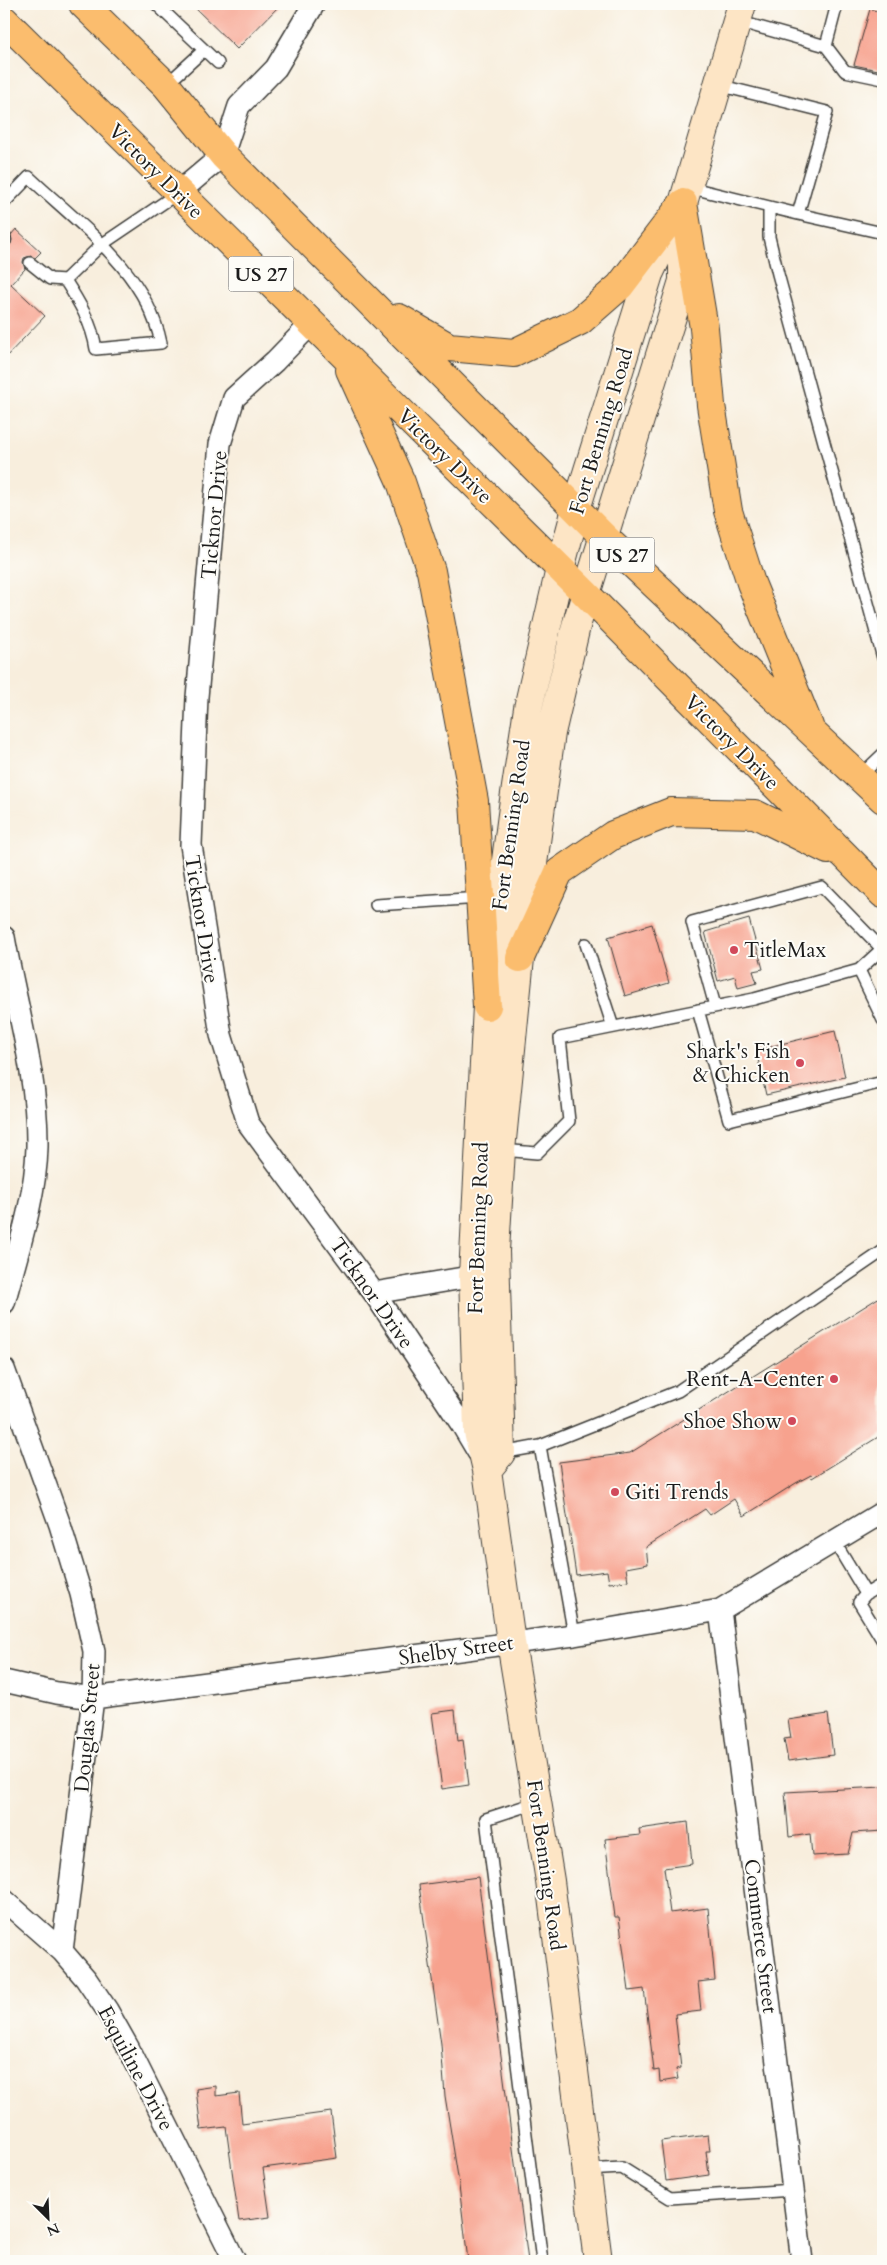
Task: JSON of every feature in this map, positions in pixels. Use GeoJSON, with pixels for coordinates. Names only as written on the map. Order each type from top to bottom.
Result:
{"type":"FeatureCollection","features":[{"type":"Feature","properties":{"kind":"highway","name":"US 27"},"geometry":{"type":"LineString","coordinates":[[87,5],[166,85],[223,155],[604,537],[883,800]]}},
{"type":"Feature","properties":{"kind":"highway","name":"Victory Drive"},"geometry":{"type":"LineString","coordinates":[[4,20],[585,593],[883,894]]}},
{"type":"Feature","properties":{"kind":"highway"},"geometry":{"type":"LineString","coordinates":[[369,302],[449,347],[514,353],[580,321],[620,286],[686,195]]}},
{"type":"Feature","properties":{"kind":"highway"},"geometry":{"type":"LineString","coordinates":[[686,195],[704,328],[711,405],[728,511],[751,582],[812,734]]}},
{"type":"Feature","properties":{"kind":"highway"},"geometry":{"type":"LineString","coordinates":[[343,355],[401,482],[431,571],[474,801],[487,1006]]}},
{"type":"Feature","properties":{"kind":"highway"},"geometry":{"type":"LineString","coordinates":[[520,958],[559,872],[613,835],[671,812],[755,814],[849,860]]}},
{"type":"Feature","properties":{"kind":"street"},"geometry":{"type":"LineString","coordinates":[[178,193],[223,155],[239,106],[276,68],[314,4]]}},
{"type":"Feature","properties":{"kind":"street","name":"Fort Benning Road"},"geometry":{"type":"LineString","coordinates":[[598,2261],[550,1881],[511,1642],[494,1462],[478,1432],[484,1274],[487,1006],[512,806],[528,708],[560,569],[576,509],[649,274],[686,195],[739,12]]}},
{"type":"Feature","properties":{"kind":"street","name":"Fort Benning Road"},"geometry":{"type":"LineString","coordinates":[[484,1274],[495,1251],[500,1150],[520,958],[551,733],[585,593],[683,281],[686,195]]}},
{"type":"Feature","properties":{"kind":"street","name":"Ticknor Drive"},"geometry":{"type":"LineString","coordinates":[[311,324],[275,361],[234,398],[220,444],[197,697],[191,845],[221,1035],[248,1123],[374,1293],[462,1425],[494,1462]]}},
{"type":"Feature","properties":{"kind":"street"},"geometry":{"type":"LineString","coordinates":[[4,937],[6,960],[36,1101],[37,1149],[32,1193],[4,1303]]}},
{"type":"Feature","properties":{"kind":"street"},"geometry":{"type":"LineString","coordinates":[[374,1293],[484,1274]]}},
{"type":"Feature","properties":{"kind":"street","name":"Douglas Street"},"geometry":{"type":"LineString","coordinates":[[4,1369],[60,1524],[81,1594],[94,1651],[93,1698],[62,1951]]}},
{"type":"Feature","properties":{"kind":"street","name":"Shelby Street"},"geometry":{"type":"LineString","coordinates":[[4,1680],[57,1693],[93,1698],[574,1635],[720,1610],[883,1512]]}},
{"type":"Feature","properties":{"kind":"street","name":"Commerce Street"},"geometry":{"type":"LineString","coordinates":[[720,1610],[802,2261]]}},
{"type":"Feature","properties":{"kind":"street","name":"Esquiline Drive"},"geometry":{"type":"LineString","coordinates":[[4,1900],[62,1951],[86,1979],[129,2049],[235,2261]]}},
{"type":"Feature","properties":{"kind":"lane"},"geometry":{"type":"LineString","coordinates":[[156,4],[218,63]]}},
{"type":"Feature","properties":{"kind":"lane"},"geometry":{"type":"LineString","coordinates":[[826,46],[837,4]]}},
{"type":"Feature","properties":{"kind":"lane"},"geometry":{"type":"LineString","coordinates":[[739,12],[826,46],[845,71],[883,79]]}},
{"type":"Feature","properties":{"kind":"lane"},"geometry":{"type":"LineString","coordinates":[[166,85],[204,50]]}},
{"type":"Feature","properties":{"kind":"lane"},"geometry":{"type":"LineString","coordinates":[[718,85],[827,112],[798,214]]}},
{"type":"Feature","properties":{"kind":"lane"},"geometry":{"type":"LineString","coordinates":[[4,203],[29,177],[124,268],[144,298],[156,322],[161,343],[96,349],[94,333],[82,306],[65,280]]}},
{"type":"Feature","properties":{"kind":"lane"},"geometry":{"type":"LineString","coordinates":[[30,263],[50,279],[65,280],[101,245],[178,193]]}},
{"type":"Feature","properties":{"kind":"lane"},"geometry":{"type":"LineString","coordinates":[[686,195],[769,207],[883,233]]}},
{"type":"Feature","properties":{"kind":"lane"},"geometry":{"type":"LineString","coordinates":[[769,207],[769,237],[778,274],[883,658]]}},
{"type":"Feature","properties":{"kind":"lane"},"geometry":{"type":"LineString","coordinates":[[859,777],[883,754]]}},
{"type":"Feature","properties":{"kind":"lane"},"geometry":{"type":"LineString","coordinates":[[500,1150],[536,1153],[569,1121],[560,1038],[754,998],[859,970],[883,949],[822,887],[692,922],[715,1006]]}},
{"type":"Feature","properties":{"kind":"lane"},"geometry":{"type":"LineString","coordinates":[[376,905],[480,898]]}},
{"type":"Feature","properties":{"kind":"lane"},"geometry":{"type":"LineString","coordinates":[[586,944],[613,1028]]}},
{"type":"Feature","properties":{"kind":"lane"},"geometry":{"type":"LineString","coordinates":[[859,970],[883,1020]]}},
{"type":"Feature","properties":{"kind":"lane"},"geometry":{"type":"LineString","coordinates":[[698,1010],[729,1120],[883,1082]]}},
{"type":"Feature","properties":{"kind":"lane"},"geometry":{"type":"LineString","coordinates":[[494,1462],[540,1446],[678,1391],[883,1252]]}},
{"type":"Feature","properties":{"kind":"lane"},"geometry":{"type":"LineString","coordinates":[[540,1446],[574,1635]]}},
{"type":"Feature","properties":{"kind":"lane"},"geometry":{"type":"LineString","coordinates":[[834,1541],[866,1594]]}},
{"type":"Feature","properties":{"kind":"lane"},"geometry":{"type":"LineString","coordinates":[[883,1584],[866,1594],[859,1602],[883,1641]]}},
{"type":"Feature","properties":{"kind":"lane"},"geometry":{"type":"LineString","coordinates":[[538,1802],[486,1818],[542,2261]]}},
{"type":"Feature","properties":{"kind":"lane"},"geometry":{"type":"LineString","coordinates":[[586,2170],[622,2168],[670,2198],[793,2190]]}},
{"type":"Feature","properties":{"kind":"building"},"geometry":{"type":"Polygon","coordinates":[[[191,4],[281,4],[237,49],[191,4]]]}},
{"type":"Feature","properties":{"kind":"building"},"geometry":{"type":"Polygon","coordinates":[[[870,9],[883,13],[883,71],[854,65],[870,9]]]}},
{"type":"Feature","properties":{"kind":"building"},"geometry":{"type":"Polygon","coordinates":[[[16,229],[41,252],[35,258],[31,256],[24,258],[25,269],[11,284],[45,316],[4,359],[4,247],[11,244],[11,235],[16,229]]]}},
{"type":"Feature","properties":{"kind":"building","name":"TitleMax"},"geometry":{"type":"Polygon","coordinates":[[[749,919],[763,969],[753,971],[757,983],[738,988],[735,976],[718,981],[705,932],[749,919]]]}},
{"type":"Feature","properties":{"kind":"building"},"geometry":{"type":"Polygon","coordinates":[[[652,924],[669,983],[625,996],[608,937],[652,924]]]}},
{"type":"Feature","properties":{"kind":"building","name":"Shark's Fish & Chicken"},"geometry":{"type":"Polygon","coordinates":[[[835,1031],[845,1077],[766,1095],[756,1050],[835,1031]]]}},
{"type":"Feature","properties":{"kind":"building"},"geometry":{"type":"Polygon","coordinates":[[[883,1295],[883,1434],[812,1478],[811,1475],[796,1483],[744,1516],[734,1499],[710,1515],[705,1509],[646,1547],[648,1564],[626,1568],[628,1581],[609,1583],[607,1571],[576,1575],[559,1462],[630,1453],[883,1295]]]}},
{"type":"Feature","properties":{"kind":"building"},"geometry":{"type":"Polygon","coordinates":[[[455,1710],[458,1741],[463,1740],[469,1785],[442,1789],[432,1713],[455,1710]]]}},
{"type":"Feature","properties":{"kind":"building"},"geometry":{"type":"Polygon","coordinates":[[[828,1714],[833,1755],[788,1761],[784,1739],[791,1738],[788,1720],[828,1714]]]}},
{"type":"Feature","properties":{"kind":"building"},"geometry":{"type":"Polygon","coordinates":[[[883,1787],[883,1831],[853,1833],[848,1854],[812,1856],[810,1834],[789,1837],[785,1792],[883,1787]]]}},
{"type":"Feature","properties":{"kind":"building"},"geometry":{"type":"Polygon","coordinates":[[[688,1822],[692,1864],[664,1868],[670,1913],[708,1908],[715,1980],[698,1982],[701,2011],[675,2014],[681,2068],[676,2069],[678,2079],[660,2082],[659,2070],[654,2071],[644,1989],[629,1991],[619,1917],[615,1917],[605,1839],[640,1835],[639,1829],[688,1822]]]}},
{"type":"Feature","properties":{"kind":"building"},"geometry":{"type":"Polygon","coordinates":[[[478,1877],[528,2261],[468,2261],[458,2177],[445,2096],[441,2044],[419,1885],[478,1877]]]}},
{"type":"Feature","properties":{"kind":"building"},"geometry":{"type":"Polygon","coordinates":[[[216,2086],[216,2096],[239,2093],[242,2124],[331,2112],[337,2158],[263,2168],[270,2217],[239,2221],[226,2127],[201,2130],[196,2089],[216,2086]]]}},
{"type":"Feature","properties":{"kind":"building"},"geometry":{"type":"Polygon","coordinates":[[[708,2135],[710,2151],[706,2151],[709,2175],[666,2181],[661,2141],[708,2135]]]}},
{"type":"Feature","properties":{"kind":"place","name":"TitleMax"},"geometry":{"type":"Point","coordinates":[734,950]}},
{"type":"Feature","properties":{"kind":"place","name":"Shark's Fish & Chicken"},"geometry":{"type":"Point","coordinates":[800,1063]}},
{"type":"Feature","properties":{"kind":"place","name":"Rent-A-Center"},"geometry":{"type":"Point","coordinates":[834,1379]}},
{"type":"Feature","properties":{"kind":"place","name":"Shoe Show"},"geometry":{"type":"Point","coordinates":[792,1421]}},
{"type":"Feature","properties":{"kind":"place","name":"Giti Trends"},"geometry":{"type":"Point","coordinates":[615,1492]}}]}
